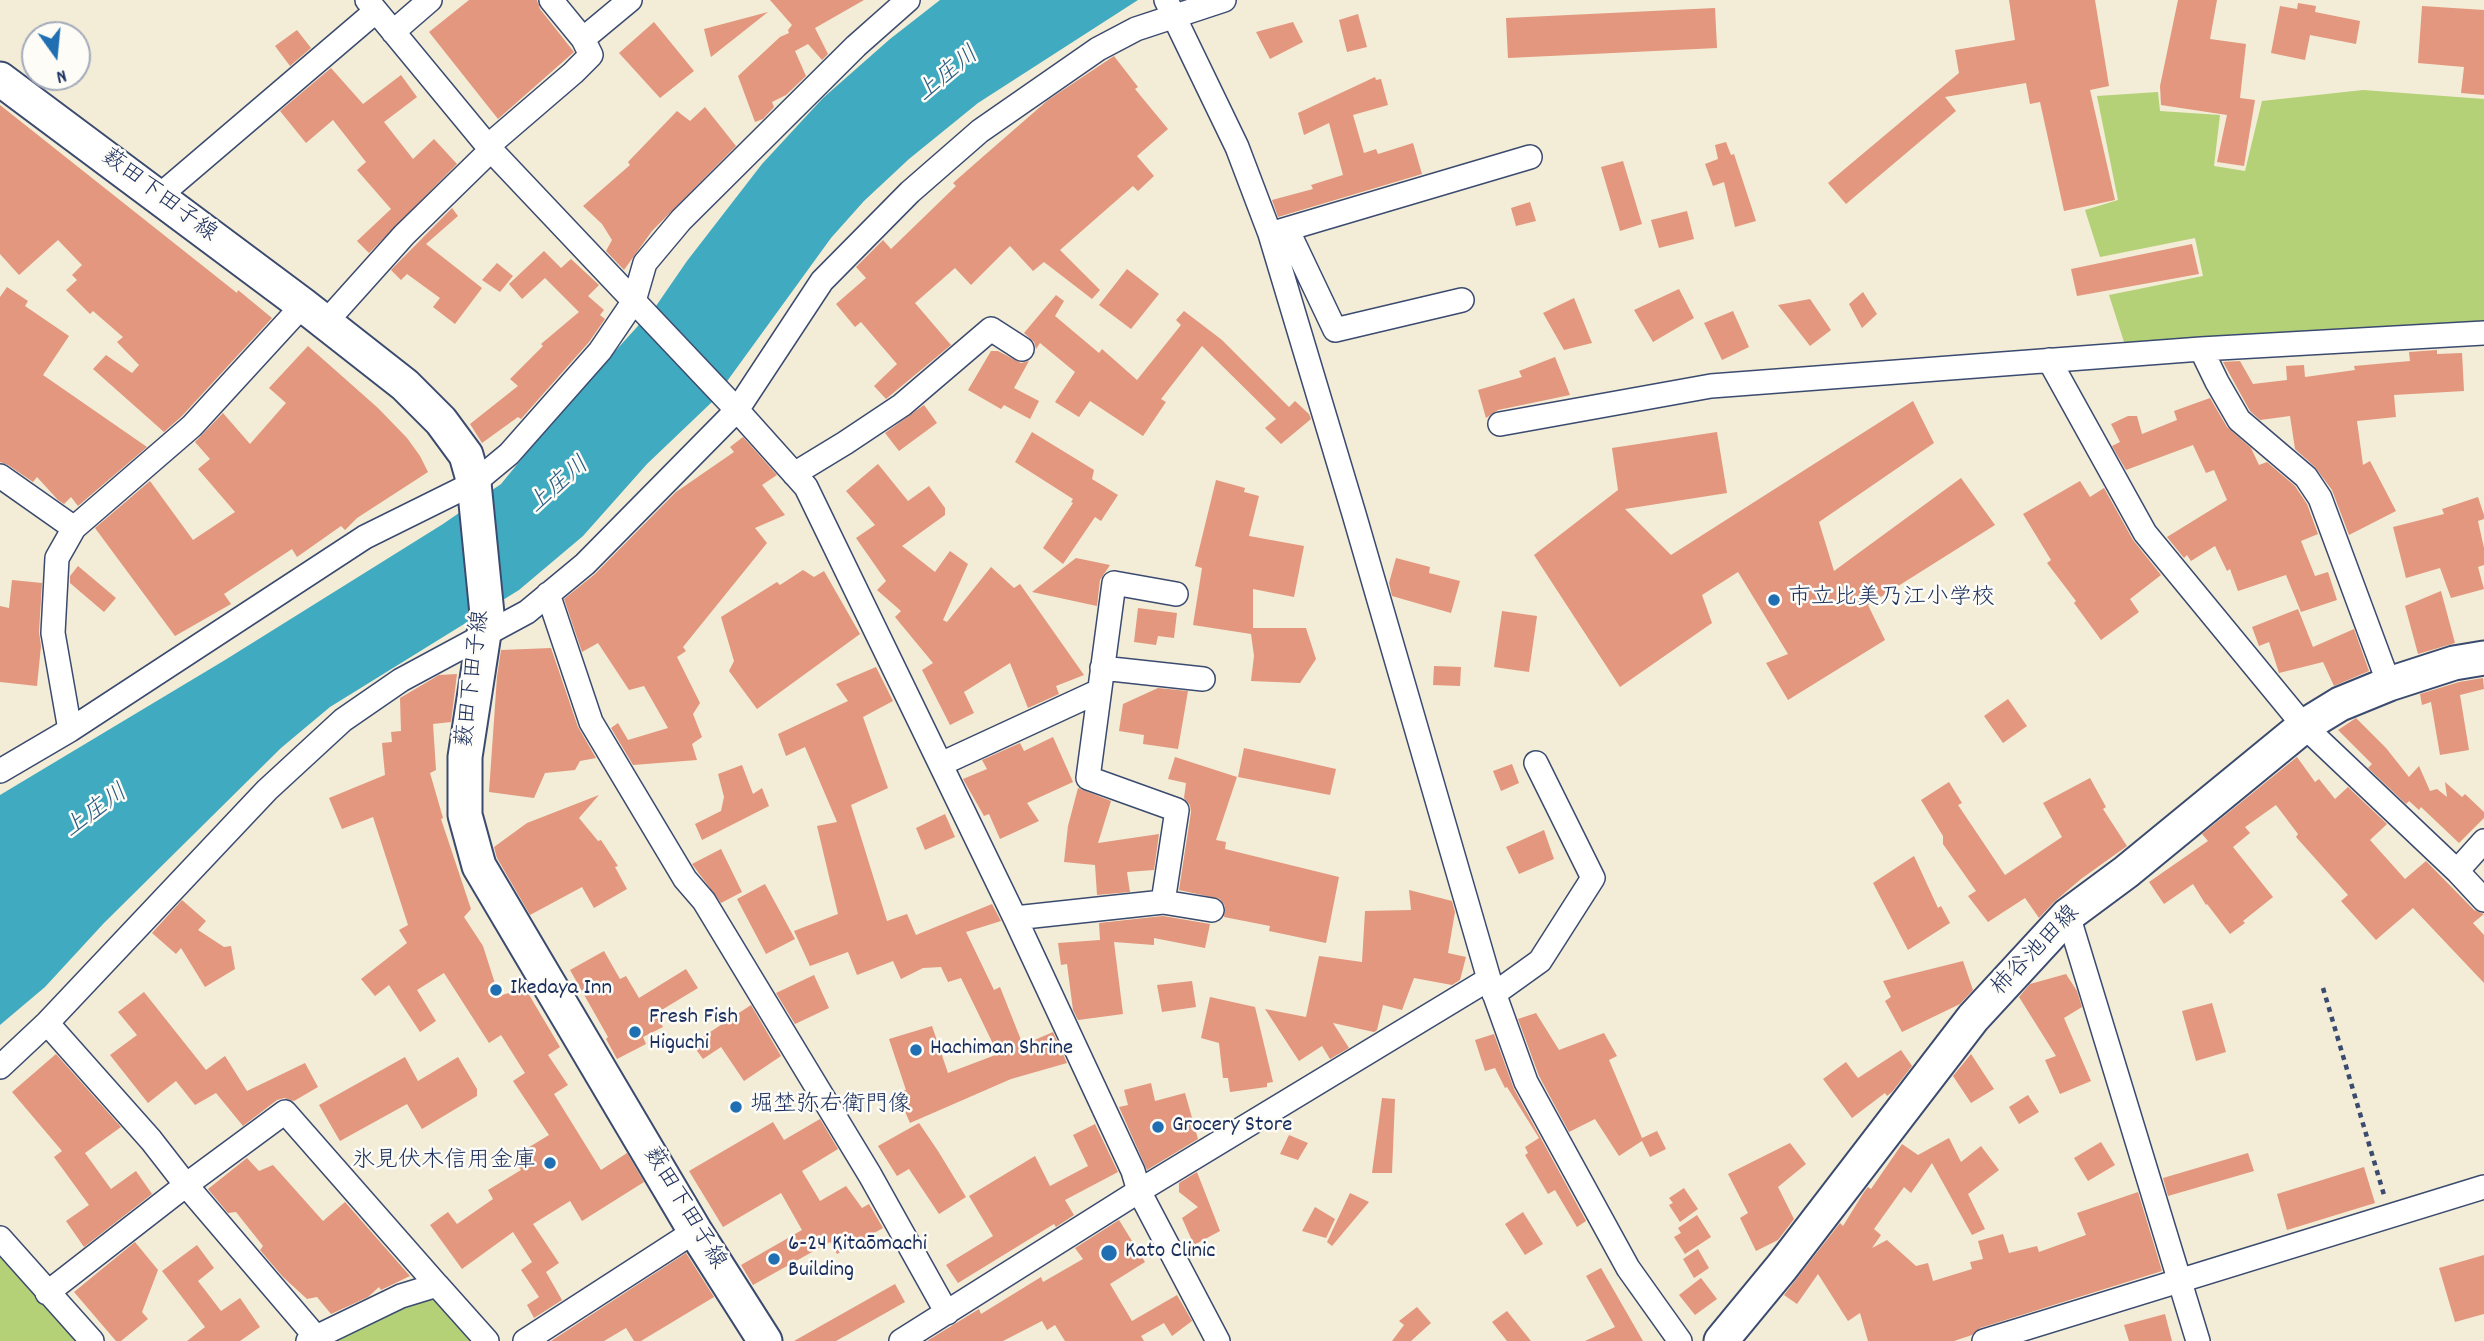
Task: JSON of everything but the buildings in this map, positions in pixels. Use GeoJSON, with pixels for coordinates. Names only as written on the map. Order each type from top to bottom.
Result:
{"type":"FeatureCollection","features":[{"type":"Feature","properties":{"kind":"main road","name":"薮田下田子線"},"geometry":{"type":"LineString","coordinates":[[0,79],[405,385],[441,421],[466,455],[474,483],[485,625],[465,757],[465,815],[479,866],[695,1231],[765,1341]]}},
{"type":"Feature","properties":{"kind":"main road","name":"柿谷池田線"},"geometry":{"type":"LineString","coordinates":[[1721,1341],[1782,1267],[1973,1018],[2068,915],[2126,872],[2304,726],[2340,704],[2389,684],[2454,663],[2484,658]]}},
{"type":"Feature","properties":{"kind":"street"},"geometry":{"type":"LineString","coordinates":[[394,32],[430,0]]}},
{"type":"Feature","properties":{"kind":"street"},"geometry":{"type":"LineString","coordinates":[[70,730],[53,633],[57,558],[74,528],[404,235],[490,148],[591,55],[583,39],[551,0]]}},
{"type":"Feature","properties":{"kind":"street"},"geometry":{"type":"LineString","coordinates":[[583,39],[630,0]]}},
{"type":"Feature","properties":{"kind":"street"},"geometry":{"type":"LineString","coordinates":[[0,771],[70,730],[365,537],[474,483],[509,454],[600,351],[642,309],[645,263],[681,220],[856,46],[908,0]]}},
{"type":"Feature","properties":{"kind":"street"},"geometry":{"type":"LineString","coordinates":[[0,1067],[47,1023],[267,790],[343,720],[485,625],[527,612],[585,564],[729,402],[822,281],[910,192],[980,131],[1098,49],[1170,7],[1224,0]]}},
{"type":"Feature","properties":{"kind":"street"},"geometry":{"type":"LineString","coordinates":[[158,197],[371,6],[490,148],[806,487],[1015,918],[1133,1171],[1139,1191],[1218,1341]]}},
{"type":"Feature","properties":{"kind":"street"},"geometry":{"type":"LineString","coordinates":[[1170,7],[1279,231],[1335,330],[1462,300]]}},
{"type":"Feature","properties":{"kind":"street"},"geometry":{"type":"LineString","coordinates":[[1279,231],[1530,157]]}},
{"type":"Feature","properties":{"kind":"street"},"geometry":{"type":"LineString","coordinates":[[1279,231],[1354,514],[1492,987],[1526,1082],[1629,1268],[1680,1341]]}},
{"type":"Feature","properties":{"kind":"street"},"geometry":{"type":"LineString","coordinates":[[793,474],[902,405],[991,330],[1022,349]]}},
{"type":"Feature","properties":{"kind":"street"},"geometry":{"type":"LineString","coordinates":[[1500,424],[1711,386],[2201,349],[2484,332]]}},
{"type":"Feature","properties":{"kind":"street"},"geometry":{"type":"LineString","coordinates":[[2201,349],[2239,420],[2306,477],[2320,498],[2389,684]]}},
{"type":"Feature","properties":{"kind":"street"},"geometry":{"type":"LineString","coordinates":[[2049,360],[2145,533],[2304,726],[2458,871],[2484,900]]}},
{"type":"Feature","properties":{"kind":"street"},"geometry":{"type":"LineString","coordinates":[[0,476],[74,528]]}},
{"type":"Feature","properties":{"kind":"street"},"geometry":{"type":"LineString","coordinates":[[1163,902],[1177,810],[1088,778],[1114,583],[1176,594]]}},
{"type":"Feature","properties":{"kind":"street"},"geometry":{"type":"LineString","coordinates":[[548,594],[591,722],[685,879],[704,901],[870,1175],[947,1312]]}},
{"type":"Feature","properties":{"kind":"street"},"geometry":{"type":"LineString","coordinates":[[1102,667],[1203,679]]}},
{"type":"Feature","properties":{"kind":"street"},"geometry":{"type":"LineString","coordinates":[[941,764],[1099,691]]}},
{"type":"Feature","properties":{"kind":"street"},"geometry":{"type":"LineString","coordinates":[[901,1341],[1139,1191],[1540,961],[1593,878],[1536,763]]}},
{"type":"Feature","properties":{"kind":"street"},"geometry":{"type":"LineString","coordinates":[[2458,871],[2484,841]]}},
{"type":"Feature","properties":{"kind":"street"},"geometry":{"type":"LineString","coordinates":[[1015,918],[1163,902],[1212,909]]}},
{"type":"Feature","properties":{"kind":"street"},"geometry":{"type":"LineString","coordinates":[[2068,915],[2198,1341]]}},
{"type":"Feature","properties":{"kind":"street"},"geometry":{"type":"LineString","coordinates":[[47,1023],[150,1140],[312,1339],[401,1296],[438,1285]]}},
{"type":"Feature","properties":{"kind":"street"},"geometry":{"type":"LineString","coordinates":[[47,1293],[285,1112],[487,1341]]}},
{"type":"Feature","properties":{"kind":"street"},"geometry":{"type":"LineString","coordinates":[[1984,1341],[2484,1187]]}},
{"type":"Feature","properties":{"kind":"street"},"geometry":{"type":"LineString","coordinates":[[525,1341],[695,1231]]}},
{"type":"Feature","properties":{"kind":"street"},"geometry":{"type":"LineString","coordinates":[[0,1238],[92,1341]]}},
{"type":"Feature","properties":{"kind":"path"},"geometry":{"type":"LineString","coordinates":[[2323,988],[2390,1216]]}},
{"type":"Feature","properties":{"kind":"green space"},"geometry":{"type":"Polygon","coordinates":[[[2363,90],[2484,99],[2484,321],[2125,345],[2109,295],[2203,276],[2195,238],[2100,257],[2085,210],[2118,200],[2097,96],[2158,92],[2160,111],[2220,115],[2214,166],[2245,171],[2262,101],[2363,90]]]}},
{"type":"Feature","properties":{"kind":"green space"},"geometry":{"type":"Polygon","coordinates":[[[0,1252],[79,1341],[0,1341],[0,1252]]]}},
{"type":"Feature","properties":{"kind":"green space"},"geometry":{"type":"Polygon","coordinates":[[[436,1294],[478,1341],[322,1341],[436,1294]]]}},
{"type":"Feature","properties":{"kind":"water","name":"上庄川"},"geometry":{"type":"Polygon","coordinates":[[[940,0],[1138,0],[978,103],[909,159],[864,201],[831,238],[712,402],[647,464],[583,536],[519,590],[330,707],[281,748],[104,923],[45,987],[0,1025],[0,795],[225,660],[443,524],[501,484],[561,411],[656,306],[762,164],[823,98],[890,39],[940,0]]]}},
{"type":"Feature","properties":{"kind":"place","name":"市立比美乃江小学校"},"geometry":{"type":"Point","coordinates":[1774,600]}},
{"type":"Feature","properties":{"kind":"place","name":"Ikedaya Inn"},"geometry":{"type":"Point","coordinates":[496,990]}},
{"type":"Feature","properties":{"kind":"place","name":"Fresh Fish Higuchi"},"geometry":{"type":"Point","coordinates":[635,1032]}},
{"type":"Feature","properties":{"kind":"place","name":"Hachiman Shrine"},"geometry":{"type":"Point","coordinates":[916,1050]}},
{"type":"Feature","properties":{"kind":"place","name":"堀埜弥右衛門像"},"geometry":{"type":"Point","coordinates":[736,1107]}},
{"type":"Feature","properties":{"kind":"place","name":"Grocery Store"},"geometry":{"type":"Point","coordinates":[1158,1127]}},
{"type":"Feature","properties":{"kind":"place","name":"氷見伏木信用金庫"},"geometry":{"type":"Point","coordinates":[550,1163]}},
{"type":"Feature","properties":{"kind":"place","name":"Kato Clinic"},"geometry":{"type":"Point","coordinates":[1109,1253]}},
{"type":"Feature","properties":{"kind":"place","name":"6-24 Kitaōmachi Building"},"geometry":{"type":"Point","coordinates":[774,1259]}}]}
